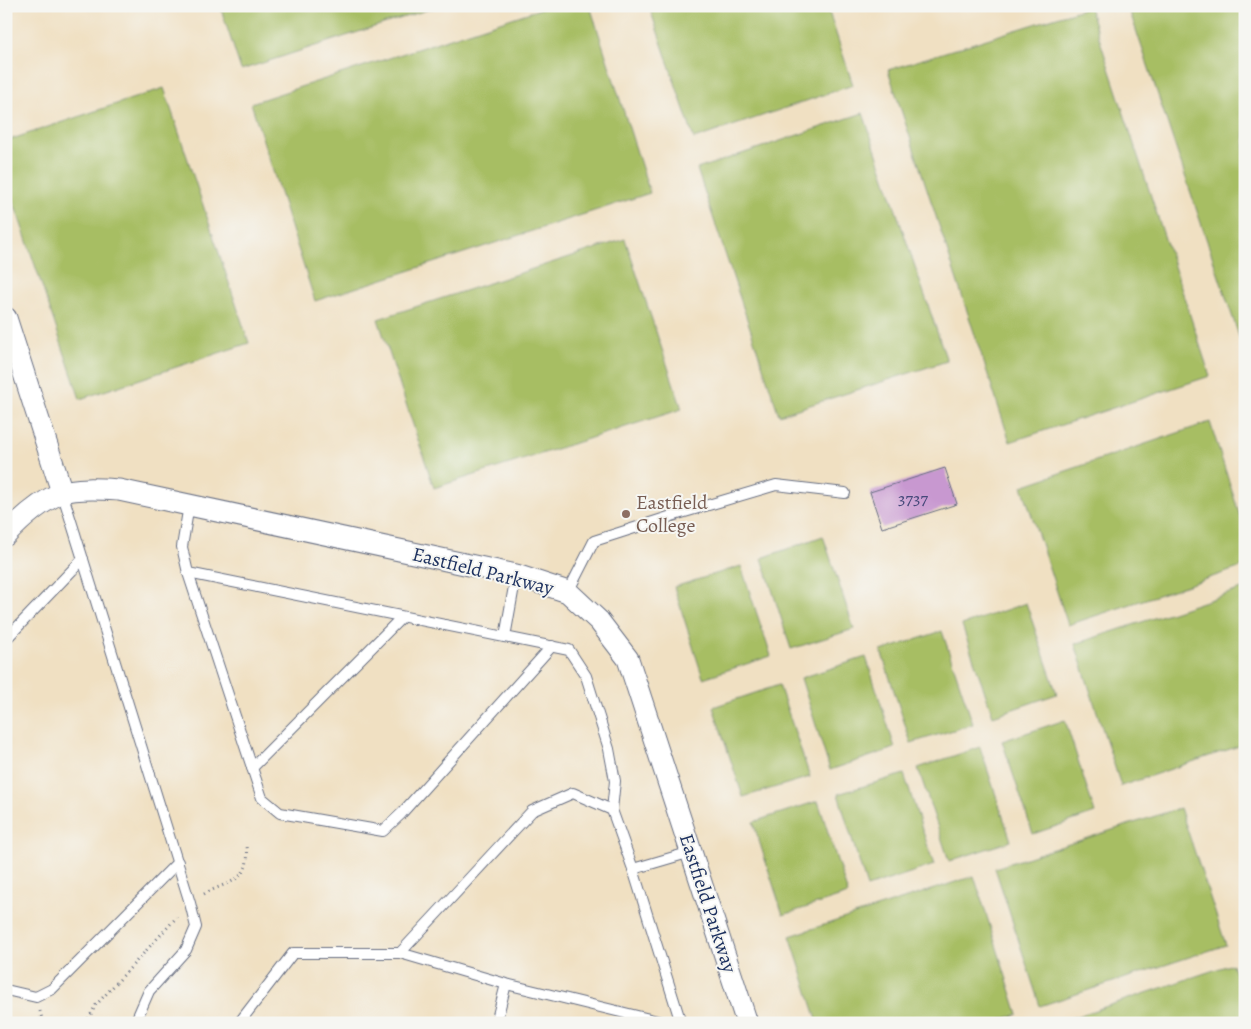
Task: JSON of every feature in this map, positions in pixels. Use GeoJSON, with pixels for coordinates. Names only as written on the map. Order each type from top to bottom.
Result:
{"type":"FeatureCollection","features":[{"type":"Feature","properties":{"kind":"street"},"geometry":{"type":"LineString","coordinates":[[6,318],[62,492]]}},
{"type":"Feature","properties":{"kind":"street","name":"Eastfield Parkway"},"geometry":{"type":"LineString","coordinates":[[6,535],[34,509],[62,492],[93,489],[119,490],[516,575],[568,592],[599,620],[628,659],[747,1023]]}},
{"type":"Feature","properties":{"kind":"lane"},"geometry":{"type":"LineString","coordinates":[[568,592],[594,541],[776,485],[845,493]]}},
{"type":"Feature","properties":{"kind":"lane"},"geometry":{"type":"LineString","coordinates":[[62,492],[178,862],[196,927],[186,950],[149,991],[135,1023]]}},
{"type":"Feature","properties":{"kind":"lane"},"geometry":{"type":"LineString","coordinates":[[188,505],[182,547],[188,574],[262,798],[280,812],[383,831],[401,814],[552,646]]}},
{"type":"Feature","properties":{"kind":"lane"},"geometry":{"type":"LineString","coordinates":[[6,639],[83,559]]}},
{"type":"Feature","properties":{"kind":"lane"},"geometry":{"type":"LineString","coordinates":[[188,574],[569,650],[586,676],[609,749],[615,781],[612,810],[633,869],[682,1023]]}},
{"type":"Feature","properties":{"kind":"lane"},"geometry":{"type":"LineString","coordinates":[[505,637],[516,575]]}},
{"type":"Feature","properties":{"kind":"lane"},"geometry":{"type":"LineString","coordinates":[[252,768],[402,617]]}},
{"type":"Feature","properties":{"kind":"lane"},"geometry":{"type":"LineString","coordinates":[[400,953],[532,811],[573,793],[612,810]]}},
{"type":"Feature","properties":{"kind":"lane"},"geometry":{"type":"LineString","coordinates":[[633,869],[691,852]]}},
{"type":"Feature","properties":{"kind":"lane"},"geometry":{"type":"LineString","coordinates":[[6,990],[36,997],[52,988],[178,862]]}},
{"type":"Feature","properties":{"kind":"lane"},"geometry":{"type":"LineString","coordinates":[[239,1023],[294,953],[400,953],[506,984],[666,1023]]}},
{"type":"Feature","properties":{"kind":"lane"},"geometry":{"type":"LineString","coordinates":[[496,1023],[506,984]]}},
{"type":"Feature","properties":{"kind":"path"},"geometry":{"type":"LineString","coordinates":[[86,1023],[96,1005],[190,903],[240,875],[246,867],[248,859],[247,846]]}},
{"type":"Feature","properties":{"kind":"green space"},"geometry":{"type":"Polygon","coordinates":[[[220,6],[439,6],[241,70],[220,6]]]}},
{"type":"Feature","properties":{"kind":"green space"},"geometry":{"type":"Polygon","coordinates":[[[549,6],[590,6],[650,193],[315,301],[251,103],[549,6]]]}},
{"type":"Feature","properties":{"kind":"green space"},"geometry":{"type":"Polygon","coordinates":[[[649,6],[827,6],[853,85],[694,139],[649,6]]]}},
{"type":"Feature","properties":{"kind":"green space"},"geometry":{"type":"Polygon","coordinates":[[[1128,6],[1245,6],[1245,354],[1128,6]]]}},
{"type":"Feature","properties":{"kind":"green space"},"geometry":{"type":"Polygon","coordinates":[[[1089,7],[1210,376],[1010,442],[888,70],[1089,7]]]}},
{"type":"Feature","properties":{"kind":"green space"},"geometry":{"type":"Polygon","coordinates":[[[164,88],[249,343],[80,399],[6,179],[6,141],[164,88]]]}},
{"type":"Feature","properties":{"kind":"green space"},"geometry":{"type":"Polygon","coordinates":[[[863,113],[947,361],[779,415],[697,169],[863,113]]]}},
{"type":"Feature","properties":{"kind":"green space"},"geometry":{"type":"Polygon","coordinates":[[[625,239],[682,409],[434,488],[378,319],[625,239]]]}},
{"type":"Feature","properties":{"kind":"green space"},"geometry":{"type":"Polygon","coordinates":[[[1210,422],[1245,532],[1245,566],[1068,625],[1022,486],[1210,422]]]}},
{"type":"Feature","properties":{"kind":"green space"},"geometry":{"type":"Polygon","coordinates":[[[823,536],[854,629],[791,649],[762,558],[823,536]]]}},
{"type":"Feature","properties":{"kind":"green space"},"geometry":{"type":"Polygon","coordinates":[[[741,566],[771,656],[703,678],[674,587],[741,566]]]}},
{"type":"Feature","properties":{"kind":"green space"},"geometry":{"type":"Polygon","coordinates":[[[1245,588],[1245,744],[1121,786],[1075,644],[1245,588]]]}},
{"type":"Feature","properties":{"kind":"green space"},"geometry":{"type":"Polygon","coordinates":[[[1026,603],[1057,694],[993,716],[962,625],[1026,603]]]}},
{"type":"Feature","properties":{"kind":"green space"},"geometry":{"type":"Polygon","coordinates":[[[942,631],[973,724],[911,743],[881,651],[942,631]]]}},
{"type":"Feature","properties":{"kind":"green space"},"geometry":{"type":"Polygon","coordinates":[[[866,657],[895,748],[830,770],[801,678],[866,657]]]}},
{"type":"Feature","properties":{"kind":"green space"},"geometry":{"type":"Polygon","coordinates":[[[779,685],[810,777],[743,797],[713,707],[779,685]]]}},
{"type":"Feature","properties":{"kind":"green space"},"geometry":{"type":"Polygon","coordinates":[[[1065,720],[1095,813],[1033,834],[1002,741],[1065,720]]]}},
{"type":"Feature","properties":{"kind":"green space"},"geometry":{"type":"Polygon","coordinates":[[[980,747],[1011,841],[949,861],[918,768],[980,747]]]}},
{"type":"Feature","properties":{"kind":"green space"},"geometry":{"type":"Polygon","coordinates":[[[904,774],[934,865],[867,887],[838,794],[904,774]]]}},
{"type":"Feature","properties":{"kind":"green space"},"geometry":{"type":"Polygon","coordinates":[[[818,801],[848,894],[783,915],[753,822],[818,801]]]}},
{"type":"Feature","properties":{"kind":"green space"},"geometry":{"type":"Polygon","coordinates":[[[1180,808],[1226,945],[1040,1006],[995,868],[1180,808]]]}},
{"type":"Feature","properties":{"kind":"green space"},"geometry":{"type":"Polygon","coordinates":[[[974,876],[1018,1014],[992,1023],[818,1023],[790,936],[974,876]]]}},
{"type":"Feature","properties":{"kind":"green space"},"geometry":{"type":"Polygon","coordinates":[[[1232,964],[1245,1004],[1245,1023],[1057,1023],[1232,964]]]}},
{"type":"Feature","properties":{"kind":"building"},"geometry":{"type":"Polygon","coordinates":[[[945,468],[957,504],[882,528],[870,492],[945,468]]]}},
{"type":"Feature","properties":{"kind":"place","name":"Eastfield College"},"geometry":{"type":"Point","coordinates":[626,514]}}]}
